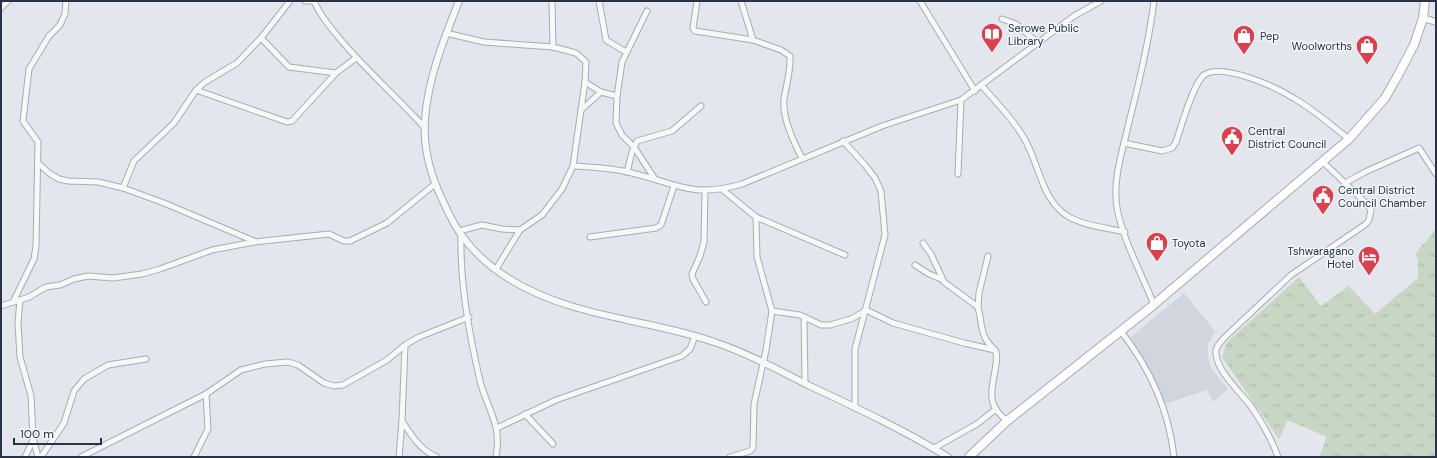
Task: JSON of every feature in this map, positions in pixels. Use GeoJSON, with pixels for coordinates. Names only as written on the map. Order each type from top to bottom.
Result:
{"type":"FeatureCollection","features":[{"type":"Feature","properties":{"kind":"main road"},"geometry":{"type":"LineString","coordinates":[[969,457],[1007,421],[1120,330],[1154,305],[1349,139],[1384,98],[1414,45],[1423,18],[1425,1]]}},
{"type":"Feature","properties":{"kind":"street"},"geometry":{"type":"LineString","coordinates":[[1,8],[8,1]]}},
{"type":"Feature","properties":{"kind":"street"},"geometry":{"type":"LineString","coordinates":[[13,302],[34,259],[37,227],[38,142],[36,137],[27,129],[23,121],[27,74],[32,62],[49,36],[60,25],[65,14],[66,1]]}},
{"type":"Feature","properties":{"kind":"street"},"geometry":{"type":"LineString","coordinates":[[123,188],[134,161],[174,123],[196,90],[205,82],[234,66],[261,38],[290,1]]}},
{"type":"Feature","properties":{"kind":"street"},"geometry":{"type":"LineString","coordinates":[[305,1],[314,1],[323,18],[356,58],[406,107],[425,128]]}},
{"type":"Feature","properties":{"kind":"street"},"geometry":{"type":"LineString","coordinates":[[459,1],[446,33],[431,81],[425,128],[428,158],[435,184],[460,233],[469,245],[496,269],[537,294],[571,306],[695,336],[727,347],[763,362],[934,448],[948,457]]}},
{"type":"Feature","properties":{"kind":"street"},"geometry":{"type":"LineString","coordinates":[[552,1],[553,47]]}},
{"type":"Feature","properties":{"kind":"street"},"geometry":{"type":"LineString","coordinates":[[599,1],[606,40],[626,52]]}},
{"type":"Feature","properties":{"kind":"street"},"geometry":{"type":"LineString","coordinates":[[697,1],[693,28],[695,31],[753,40],[781,50],[790,56],[784,101],[785,113],[795,144],[802,158]]}},
{"type":"Feature","properties":{"kind":"street"},"geometry":{"type":"LineString","coordinates":[[741,1],[753,40]]}},
{"type":"Feature","properties":{"kind":"street"},"geometry":{"type":"LineString","coordinates":[[920,1],[975,91]]}},
{"type":"Feature","properties":{"kind":"street"},"geometry":{"type":"LineString","coordinates":[[573,166],[627,172],[690,190],[723,190],[742,184],[882,126],[961,100],[982,86],[1074,16],[1101,1]]}},
{"type":"Feature","properties":{"kind":"street"},"geometry":{"type":"LineString","coordinates":[[1154,1],[1149,38],[1124,143],[1116,196],[1117,208],[1125,232],[1154,305]]}},
{"type":"Feature","properties":{"kind":"street"},"geometry":{"type":"LineString","coordinates":[[647,11],[626,52],[621,67],[617,96],[616,123],[622,136],[634,147],[655,179]]}},
{"type":"Feature","properties":{"kind":"street"},"geometry":{"type":"LineString","coordinates":[[1423,18],[1436,22]]}},
{"type":"Feature","properties":{"kind":"street"},"geometry":{"type":"LineString","coordinates":[[1002,19],[1016,24],[1038,43]]}},
{"type":"Feature","properties":{"kind":"street"},"geometry":{"type":"LineString","coordinates":[[446,33],[484,42],[553,47],[576,53],[584,60],[586,66],[586,82],[573,166],[553,201],[542,215],[520,230],[496,269]]}},
{"type":"Feature","properties":{"kind":"street"},"geometry":{"type":"LineString","coordinates":[[261,38],[289,67],[336,73]]}},
{"type":"Feature","properties":{"kind":"street"},"geometry":{"type":"LineString","coordinates":[[196,90],[287,122],[295,118],[336,73],[356,58]]}},
{"type":"Feature","properties":{"kind":"street"},"geometry":{"type":"LineString","coordinates":[[1124,143],[1162,151],[1172,148],[1176,142],[1198,81],[1210,72],[1217,71],[1226,71],[1244,76],[1290,96],[1310,108],[1349,139]]}},
{"type":"Feature","properties":{"kind":"street"},"geometry":{"type":"LineString","coordinates":[[586,82],[601,92],[617,96]]}},
{"type":"Feature","properties":{"kind":"street"},"geometry":{"type":"LineString","coordinates":[[982,86],[1024,138],[1050,197],[1056,207],[1067,216],[1077,220],[1125,232]]}},
{"type":"Feature","properties":{"kind":"street"},"geometry":{"type":"LineString","coordinates":[[581,110],[601,92]]}},
{"type":"Feature","properties":{"kind":"street"},"geometry":{"type":"LineString","coordinates":[[958,174],[961,100]]}},
{"type":"Feature","properties":{"kind":"street"},"geometry":{"type":"LineString","coordinates":[[627,172],[634,147],[642,138],[672,131],[701,106]]}},
{"type":"Feature","properties":{"kind":"street"},"geometry":{"type":"LineString","coordinates":[[843,141],[875,178],[882,194],[885,235],[855,349],[855,408]]}},
{"type":"Feature","properties":{"kind":"street"},"geometry":{"type":"LineString","coordinates":[[1345,183],[1365,172],[1419,148],[1436,174]]}},
{"type":"Feature","properties":{"kind":"street"},"geometry":{"type":"LineString","coordinates":[[1278,457],[1274,445],[1250,406],[1228,379],[1218,363],[1216,354],[1218,345],[1291,275],[1366,224],[1369,220],[1371,210],[1366,203],[1323,162]]}},
{"type":"Feature","properties":{"kind":"street"},"geometry":{"type":"LineString","coordinates":[[38,163],[49,173],[64,181],[98,182],[123,188],[164,203],[254,242]]}},
{"type":"Feature","properties":{"kind":"street"},"geometry":{"type":"LineString","coordinates":[[1,306],[20,300],[46,287],[60,285],[81,277],[113,278],[142,274],[212,250],[254,242],[329,234],[344,241],[355,239],[391,220],[435,184]]}},
{"type":"Feature","properties":{"kind":"street"},"geometry":{"type":"LineString","coordinates":[[590,237],[656,228],[661,225],[674,186]]}},
{"type":"Feature","properties":{"kind":"street"},"geometry":{"type":"LineString","coordinates":[[723,190],[756,217],[845,255]]}},
{"type":"Feature","properties":{"kind":"street"},"geometry":{"type":"LineString","coordinates":[[705,191],[704,242],[692,274],[693,279],[706,302]]}},
{"type":"Feature","properties":{"kind":"street"},"geometry":{"type":"LineString","coordinates":[[730,457],[750,451],[753,448],[754,404],[769,334],[772,310],[757,257],[756,217]]}},
{"type":"Feature","properties":{"kind":"street"},"geometry":{"type":"LineString","coordinates":[[460,233],[482,225],[502,229],[520,230]]}},
{"type":"Feature","properties":{"kind":"street"},"geometry":{"type":"LineString","coordinates":[[460,233],[461,271],[481,382],[497,428],[498,446],[496,457]]}},
{"type":"Feature","properties":{"kind":"street"},"geometry":{"type":"LineString","coordinates":[[923,243],[936,264],[941,279]]}},
{"type":"Feature","properties":{"kind":"street"},"geometry":{"type":"LineString","coordinates":[[988,256],[979,293],[978,307],[982,332],[987,342],[995,350],[997,357],[992,385],[996,409],[1007,421]]}},
{"type":"Feature","properties":{"kind":"street"},"geometry":{"type":"LineString","coordinates":[[915,265],[929,274],[941,279],[978,307]]}},
{"type":"Feature","properties":{"kind":"street"},"geometry":{"type":"LineString","coordinates":[[20,300],[18,323],[20,357],[32,402],[33,438],[40,457]]}},
{"type":"Feature","properties":{"kind":"street"},"geometry":{"type":"LineString","coordinates":[[772,310],[804,317],[820,325],[830,325],[855,317],[866,310]]}},
{"type":"Feature","properties":{"kind":"street"},"geometry":{"type":"LineString","coordinates":[[866,310],[893,324],[995,350]]}},
{"type":"Feature","properties":{"kind":"street"},"geometry":{"type":"LineString","coordinates":[[81,457],[206,394],[241,370],[265,364],[294,364],[324,383],[334,386],[343,385],[387,360],[404,345],[419,336],[469,317]]}},
{"type":"Feature","properties":{"kind":"street"},"geometry":{"type":"LineString","coordinates":[[804,317],[805,384]]}},
{"type":"Feature","properties":{"kind":"street"},"geometry":{"type":"LineString","coordinates":[[1120,330],[1137,353],[1154,383],[1172,438],[1174,457]]}},
{"type":"Feature","properties":{"kind":"street"},"geometry":{"type":"LineString","coordinates":[[497,428],[556,400],[682,356],[690,348],[695,336]]}},
{"type":"Feature","properties":{"kind":"street"},"geometry":{"type":"LineString","coordinates":[[399,457],[402,421],[404,345]]}},
{"type":"Feature","properties":{"kind":"street"},"geometry":{"type":"LineString","coordinates":[[40,457],[64,423],[74,391],[84,379],[108,364],[146,359]]}},
{"type":"Feature","properties":{"kind":"street"},"geometry":{"type":"LineString","coordinates":[[194,457],[208,429],[206,394]]}},
{"type":"Feature","properties":{"kind":"street"},"geometry":{"type":"LineString","coordinates":[[934,448],[976,424],[996,409]]}},
{"type":"Feature","properties":{"kind":"street"},"geometry":{"type":"LineString","coordinates":[[525,414],[553,444]]}},
{"type":"Feature","properties":{"kind":"street"},"geometry":{"type":"LineString","coordinates":[[402,421],[413,437],[424,449],[437,457]]}},
{"type":"Feature","properties":{"kind":"street"},"geometry":{"type":"LineString","coordinates":[[25,457],[33,438]]}},
{"type":"Feature","properties":{"kind":"shaded area"},"geometry":{"type":"Polygon","coordinates":[[[1184,293],[1215,331],[1208,344],[1208,357],[1211,368],[1228,389],[1213,402],[1207,390],[1165,404],[1131,337],[1184,293]]]}},
{"type":"Feature","properties":{"kind":"green space"},"geometry":{"type":"Polygon","coordinates":[[[1436,229],[1436,457],[1322,457],[1320,455],[1327,437],[1288,420],[1279,439],[1222,357],[1227,342],[1299,277],[1321,306],[1349,286],[1375,314],[1418,278],[1418,259],[1415,254],[1436,229]]]}},
{"type":"Feature","properties":{"kind":"place","name":"Serowe Public Library"},"geometry":{"type":"Point","coordinates":[992,54]}},
{"type":"Feature","properties":{"kind":"place","name":"Pep"},"geometry":{"type":"Point","coordinates":[1244,56]}},
{"type":"Feature","properties":{"kind":"place","name":"Woolworths"},"geometry":{"type":"Point","coordinates":[1367,66]}},
{"type":"Feature","properties":{"kind":"place","name":"Central District Council"},"geometry":{"type":"Point","coordinates":[1232,156]}},
{"type":"Feature","properties":{"kind":"place","name":"Central District Council Chamber"},"geometry":{"type":"Point","coordinates":[1323,216]}},
{"type":"Feature","properties":{"kind":"place","name":"Toyota"},"geometry":{"type":"Point","coordinates":[1157,262]}},
{"type":"Feature","properties":{"kind":"place","name":"Tshwaragano Hotel"},"geometry":{"type":"Point","coordinates":[1369,276]}}]}
